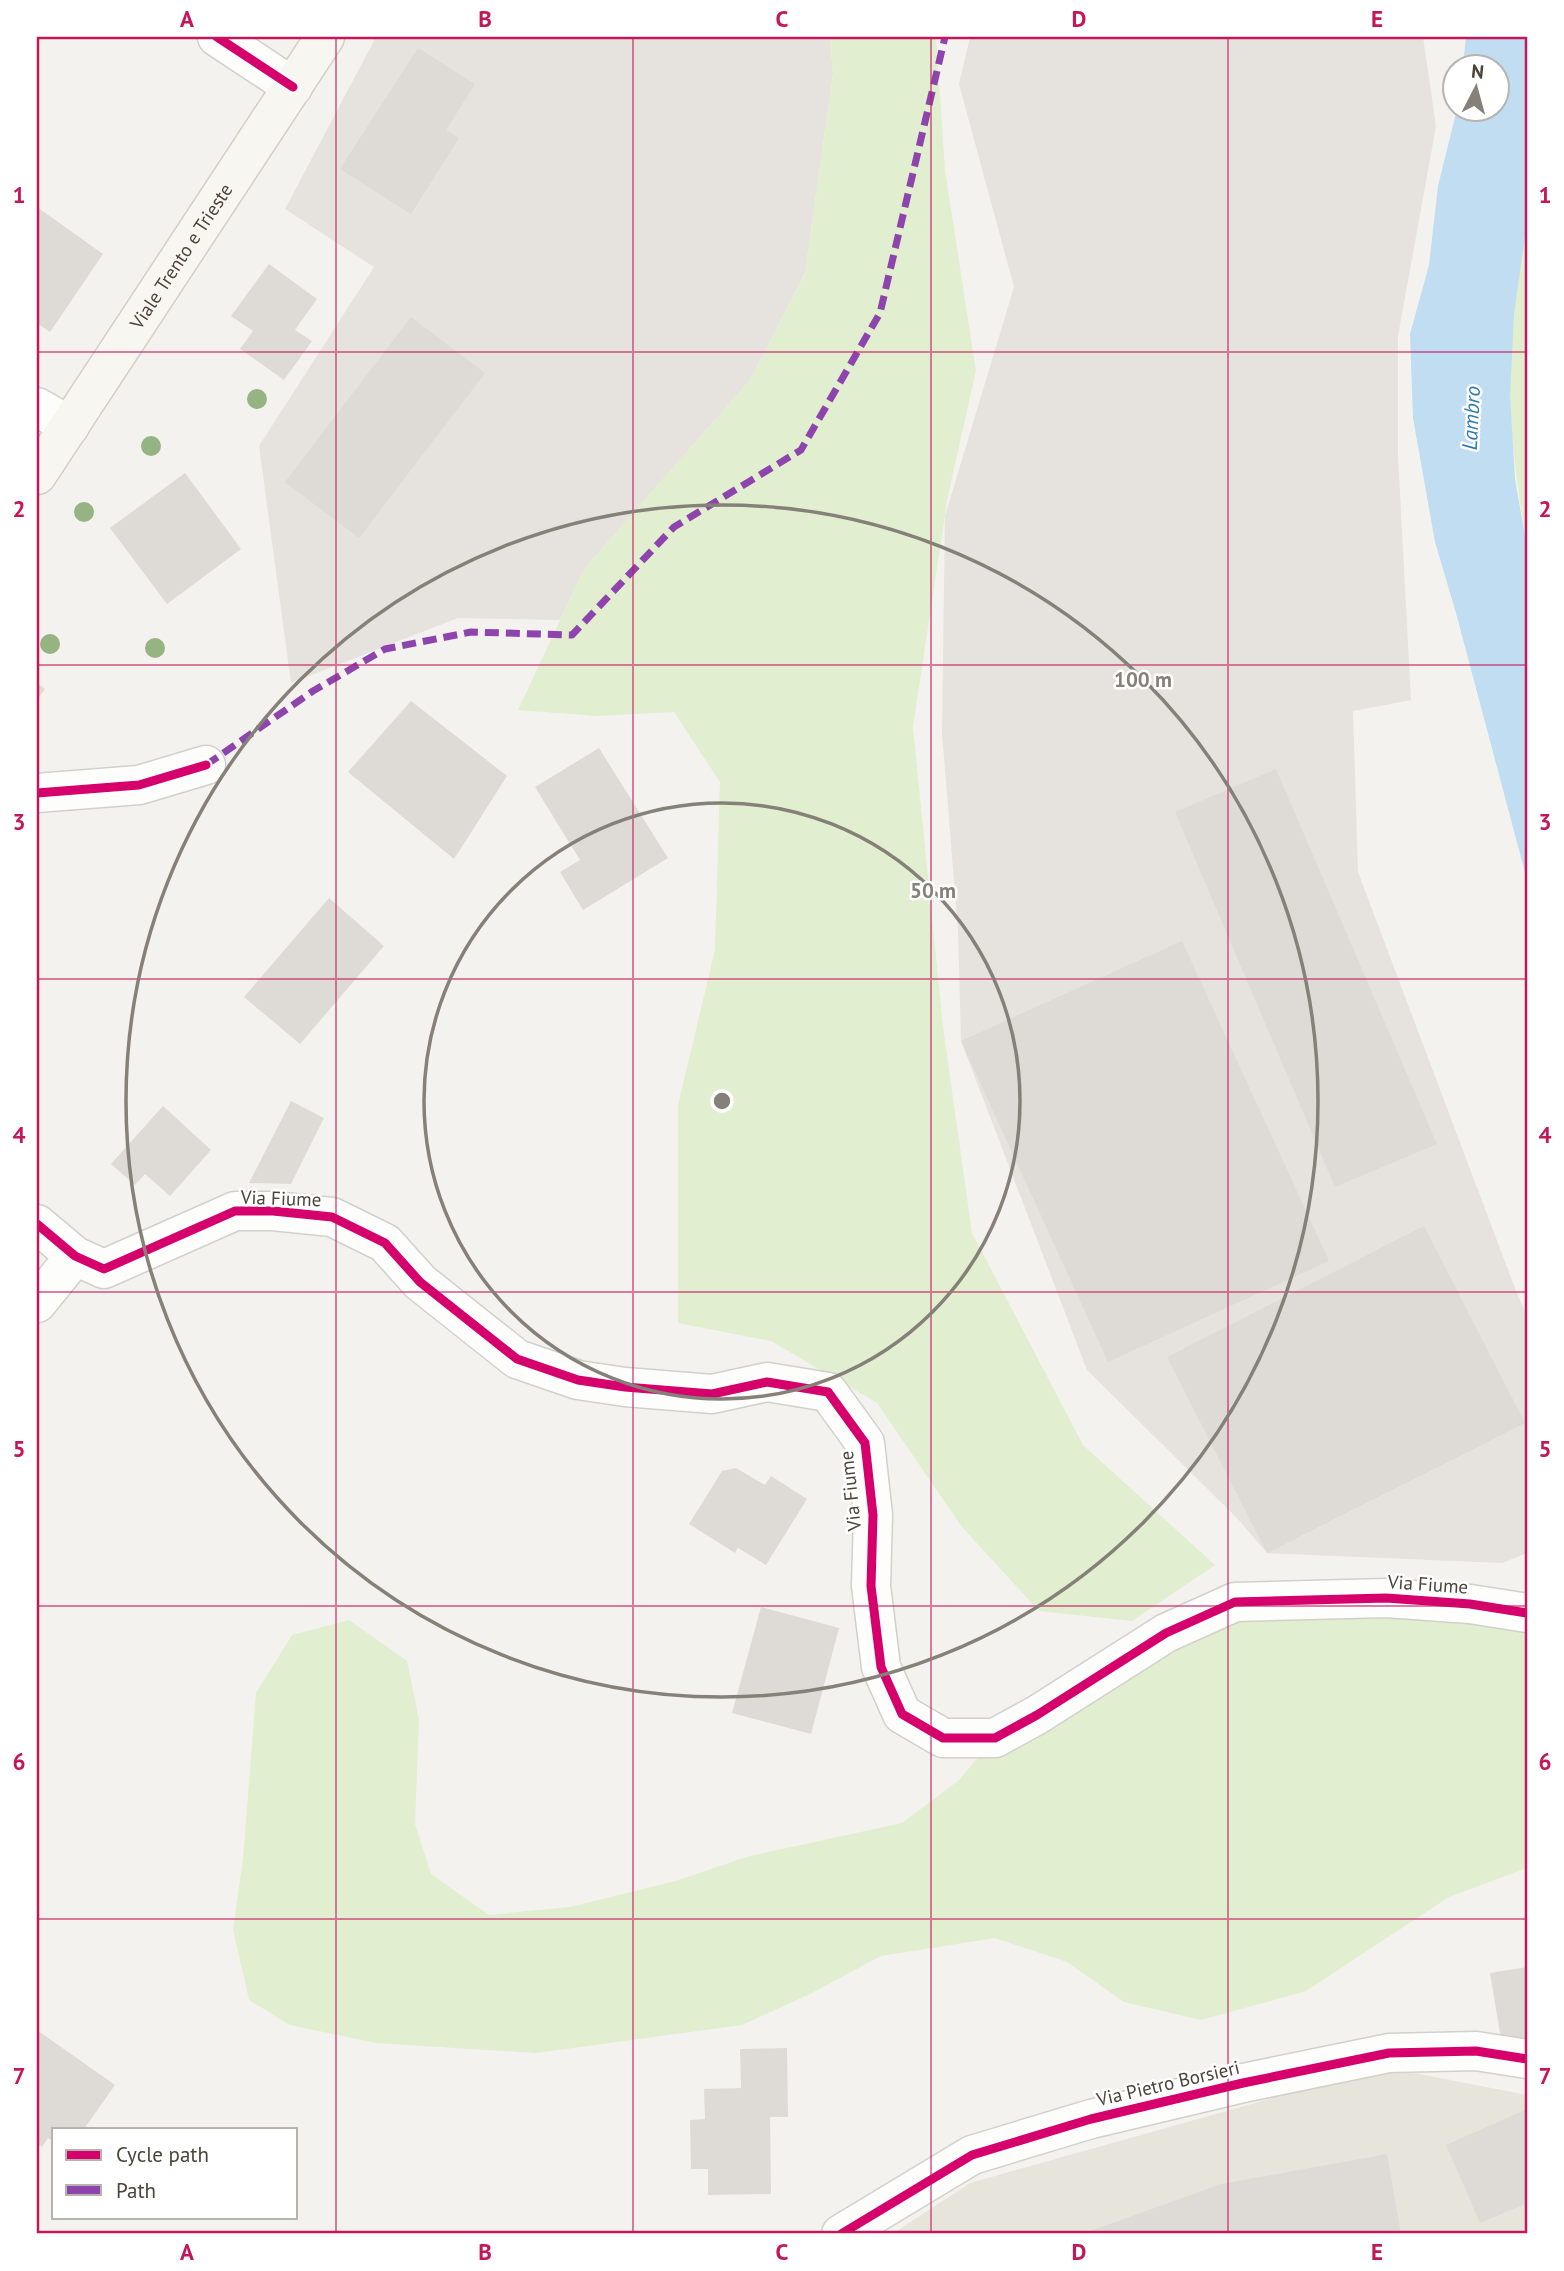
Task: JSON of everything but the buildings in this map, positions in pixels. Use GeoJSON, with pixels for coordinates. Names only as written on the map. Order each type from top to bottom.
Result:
{"type":"FeatureCollection","features":[{"type":"Feature","properties":{"kind":"main road","name":"Viale Trento e Trieste"},"geometry":{"type":"LineString","coordinates":[[37,475],[325,37]]}},
{"type":"Feature","properties":{"kind":"street"},"geometry":{"type":"LineString","coordinates":[[217,37],[293,87]]}},
{"type":"Feature","properties":{"kind":"street"},"geometry":{"type":"LineString","coordinates":[[37,407],[70,426]]}},
{"type":"Feature","properties":{"kind":"street"},"geometry":{"type":"LineString","coordinates":[[37,793],[139,785],[206,765]]}},
{"type":"Feature","properties":{"kind":"street","name":"Via Fiume"},"geometry":{"type":"LineString","coordinates":[[37,1224],[75,1256],[104,1269],[235,1211],[273,1211],[332,1217],[384,1243],[420,1282],[517,1359],[578,1380],[625,1387],[712,1394],[766,1382],[828,1392],[865,1443],[873,1515],[872,1586],[881,1667],[902,1714],[943,1738],[995,1738],[1037,1715],[1166,1633],[1235,1602],[1386,1598],[1470,1604],[1527,1614]]}},
{"type":"Feature","properties":{"kind":"street"},"geometry":{"type":"LineString","coordinates":[[37,1303],[75,1256]]}},
{"type":"Feature","properties":{"kind":"street","name":"Via Pietro Borsieri"},"geometry":{"type":"LineString","coordinates":[[841,2234],[972,2155],[1091,2119],[1243,2083],[1389,2053],[1476,2051],[1527,2059]]}},
{"type":"Feature","properties":{"kind":"shaded area"},"geometry":{"type":"Polygon","coordinates":[[[376,37],[830,37],[833,74],[805,273],[750,380],[584,569],[560,620],[458,618],[291,683],[259,446],[374,267],[285,209],[376,37]]]}},
{"type":"Feature","properties":{"kind":"shaded area"},"geometry":{"type":"Polygon","coordinates":[[[970,37],[1423,37],[1436,126],[1398,336],[1398,456],[1411,700],[1353,711],[1358,872],[1527,1316],[1527,1553],[1502,1563],[1267,1553],[1237,1518],[1087,1370],[961,1041],[958,930],[942,733],[945,516],[1014,287],[959,84],[970,37]]]}},
{"type":"Feature","properties":{"kind":"shaded area"},"geometry":{"type":"Polygon","coordinates":[[[1383,2067],[1527,2095],[1527,2234],[892,2234],[970,2183],[1383,2067]]]}},
{"type":"Feature","properties":{"kind":"green space"},"geometry":{"type":"Polygon","coordinates":[[[830,37],[936,37],[945,170],[976,371],[948,495],[913,727],[943,1027],[972,1233],[1083,1445],[1215,1565],[1132,1621],[1039,1611],[962,1527],[877,1403],[771,1341],[678,1323],[678,1105],[715,950],[720,782],[674,712],[597,716],[518,710],[584,569],[750,380],[805,274],[833,74],[830,37]]]}},
{"type":"Feature","properties":{"kind":"green space"},"geometry":{"type":"Polygon","coordinates":[[[1527,221],[1527,548],[1514,455],[1510,376],[1515,309],[1527,221]]]}},
{"type":"Feature","properties":{"kind":"green space"},"geometry":{"type":"Polygon","coordinates":[[[1235,1602],[1527,1613],[1527,1868],[1449,1897],[1306,1991],[1201,2020],[1124,2002],[1067,1962],[995,1938],[881,1956],[810,1994],[742,2025],[536,2053],[376,2043],[290,2025],[249,2000],[233,1929],[243,1859],[256,1693],[292,1635],[349,1620],[407,1661],[419,1719],[415,1824],[431,1874],[489,1915],[570,1907],[679,1880],[746,1857],[902,1823],[959,1780],[995,1738],[1235,1602]]]}},
{"type":"Feature","properties":{"kind":"water","name":"Lambro"},"geometry":{"type":"Polygon","coordinates":[[[1466,37],[1527,37],[1527,221],[1514,315],[1510,395],[1515,479],[1527,548],[1527,880],[1435,542],[1413,418],[1410,334],[1429,265],[1438,186],[1454,122],[1512,122],[1512,52],[1464,52],[1466,37]]]}},
{"type":"Feature","properties":{"kind":"marked path"},"geometry":{"type":"LineString","coordinates":[[206,765],[313,691],[385,649],[471,632],[572,635],[674,527],[801,450],[880,313],[945,37]]}},
{"type":"Feature","properties":{"kind":"cycle path"},"geometry":{"type":"LineString","coordinates":[[217,37],[293,87]]}},
{"type":"Feature","properties":{"kind":"cycle path"},"geometry":{"type":"LineString","coordinates":[[37,793],[139,785],[206,765]]}},
{"type":"Feature","properties":{"kind":"cycle path"},"geometry":{"type":"LineString","coordinates":[[37,1224],[75,1256],[104,1269],[235,1211],[273,1211],[332,1217],[385,1243],[420,1282],[517,1359],[578,1380],[625,1387],[712,1394],[767,1382],[828,1392],[865,1443],[873,1515],[871,1586],[881,1667],[902,1714],[943,1738],[995,1738],[1037,1715],[1166,1633],[1235,1602],[1386,1598],[1470,1604],[1527,1613]]}},
{"type":"Feature","properties":{"kind":"cycle path"},"geometry":{"type":"LineString","coordinates":[[841,2234],[972,2155],[1091,2119],[1243,2083],[1389,2053],[1476,2051],[1527,2059]]}}]}
